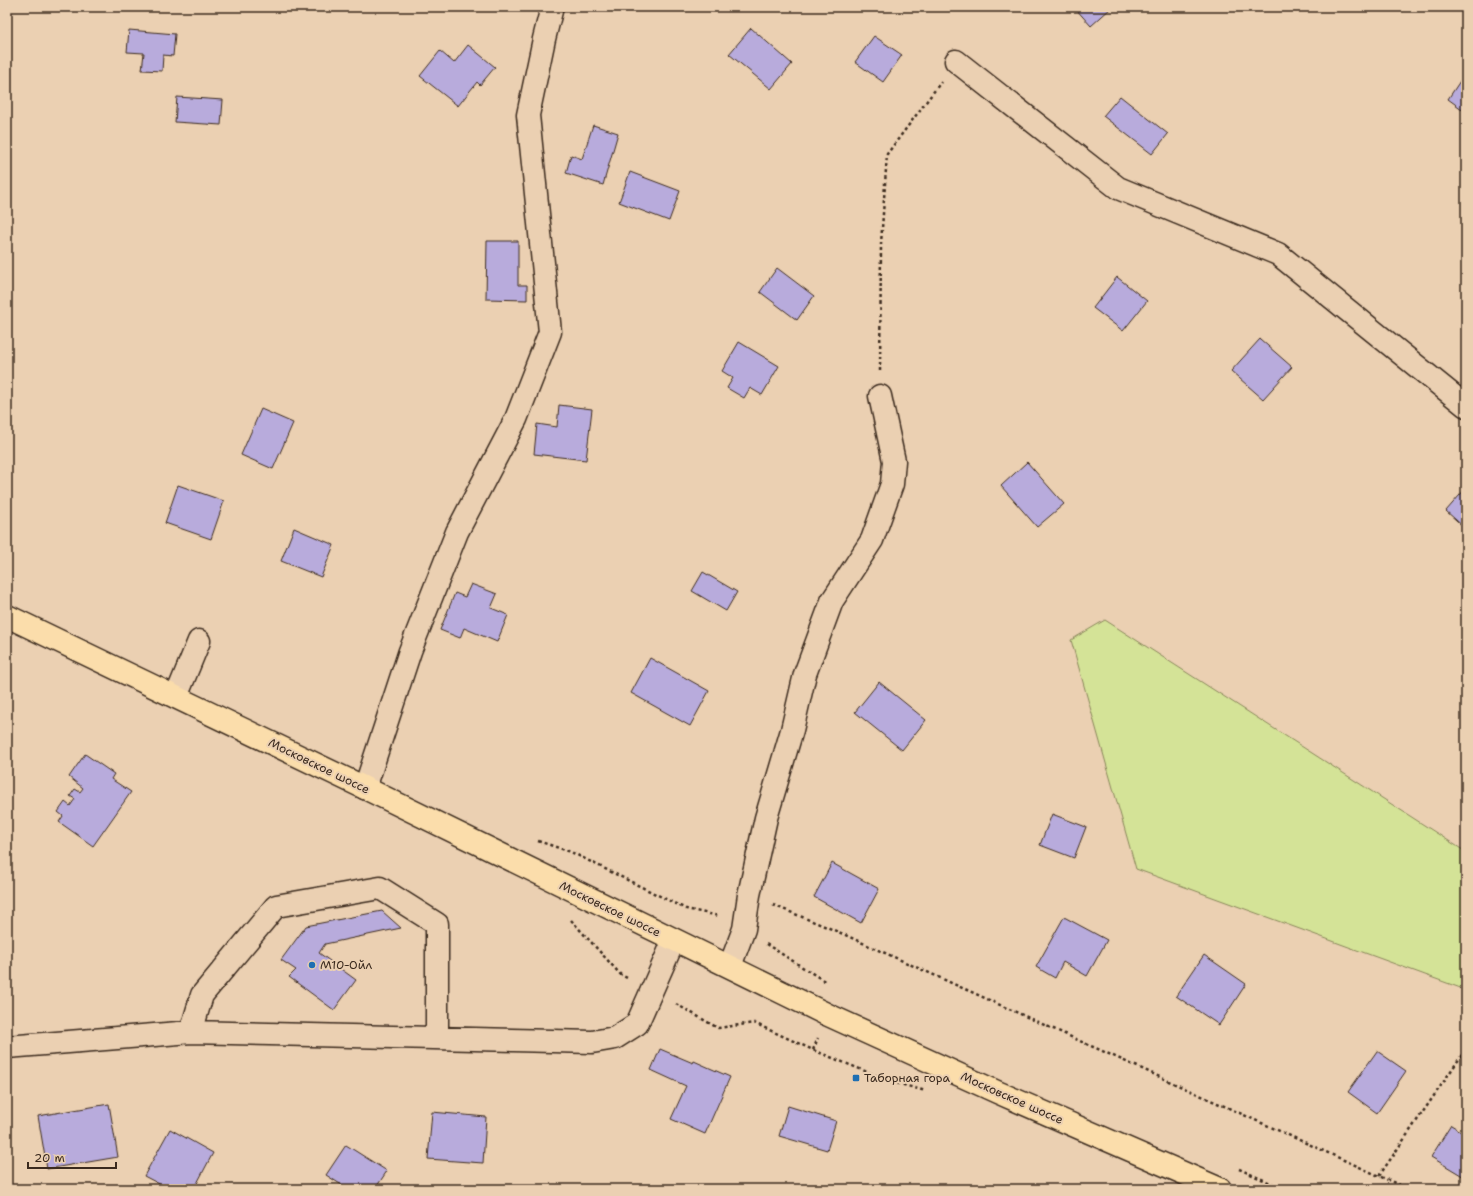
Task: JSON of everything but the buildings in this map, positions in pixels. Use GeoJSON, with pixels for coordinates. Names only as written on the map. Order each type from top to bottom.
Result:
{"type":"FeatureCollection","features":[{"type":"Feature","properties":{"kind":"main road","name":"Московское шоссе"},"geometry":{"type":"LineString","coordinates":[[7,616],[365,788],[826,1014],[969,1079],[1220,1189]]}},
{"type":"Feature","properties":{"kind":"street"},"geometry":{"type":"LineString","coordinates":[[365,788],[410,651],[457,532],[516,420],[550,332],[528,115],[552,7]]}},
{"type":"Feature","properties":{"kind":"street"},"geometry":{"type":"LineString","coordinates":[[956,61],[1118,188],[1278,254],[1466,406]]}},
{"type":"Feature","properties":{"kind":"street"},"geometry":{"type":"LineString","coordinates":[[730,966],[744,930],[749,895],[766,818],[792,730],[805,674],[832,601],[872,540],[892,484],[894,461],[880,396]]}},
{"type":"Feature","properties":{"kind":"street"},"geometry":{"type":"LineString","coordinates":[[176,697],[199,641]]}},
{"type":"Feature","properties":{"kind":"street"},"geometry":{"type":"LineString","coordinates":[[191,1032],[202,995],[276,906],[380,888],[437,924],[437,1038]]}},
{"type":"Feature","properties":{"kind":"street"},"geometry":{"type":"LineString","coordinates":[[7,1047],[191,1032],[592,1042],[615,1038],[637,1024],[674,940]]}},
{"type":"Feature","properties":{"kind":"path"},"geometry":{"type":"LineString","coordinates":[[880,396],[881,244],[887,154],[956,61]]}},
{"type":"Feature","properties":{"kind":"path"},"geometry":{"type":"LineString","coordinates":[[749,895],[841,933],[1408,1189]]}},
{"type":"Feature","properties":{"kind":"path"},"geometry":{"type":"LineString","coordinates":[[1379,1176],[1466,1049]]}},
{"type":"Feature","properties":{"kind":"green space"},"geometry":{"type":"Polygon","coordinates":[[[1105,620],[1466,852],[1466,990],[1136,869],[1071,640],[1105,620]]]}},
{"type":"Feature","properties":{"kind":"place","name":"М10-Ойл"},"geometry":{"type":"Point","coordinates":[312,965]}},
{"type":"Feature","properties":{"kind":"place","name":"Таборная гора"},"geometry":{"type":"Point","coordinates":[856,1078]}}]}
